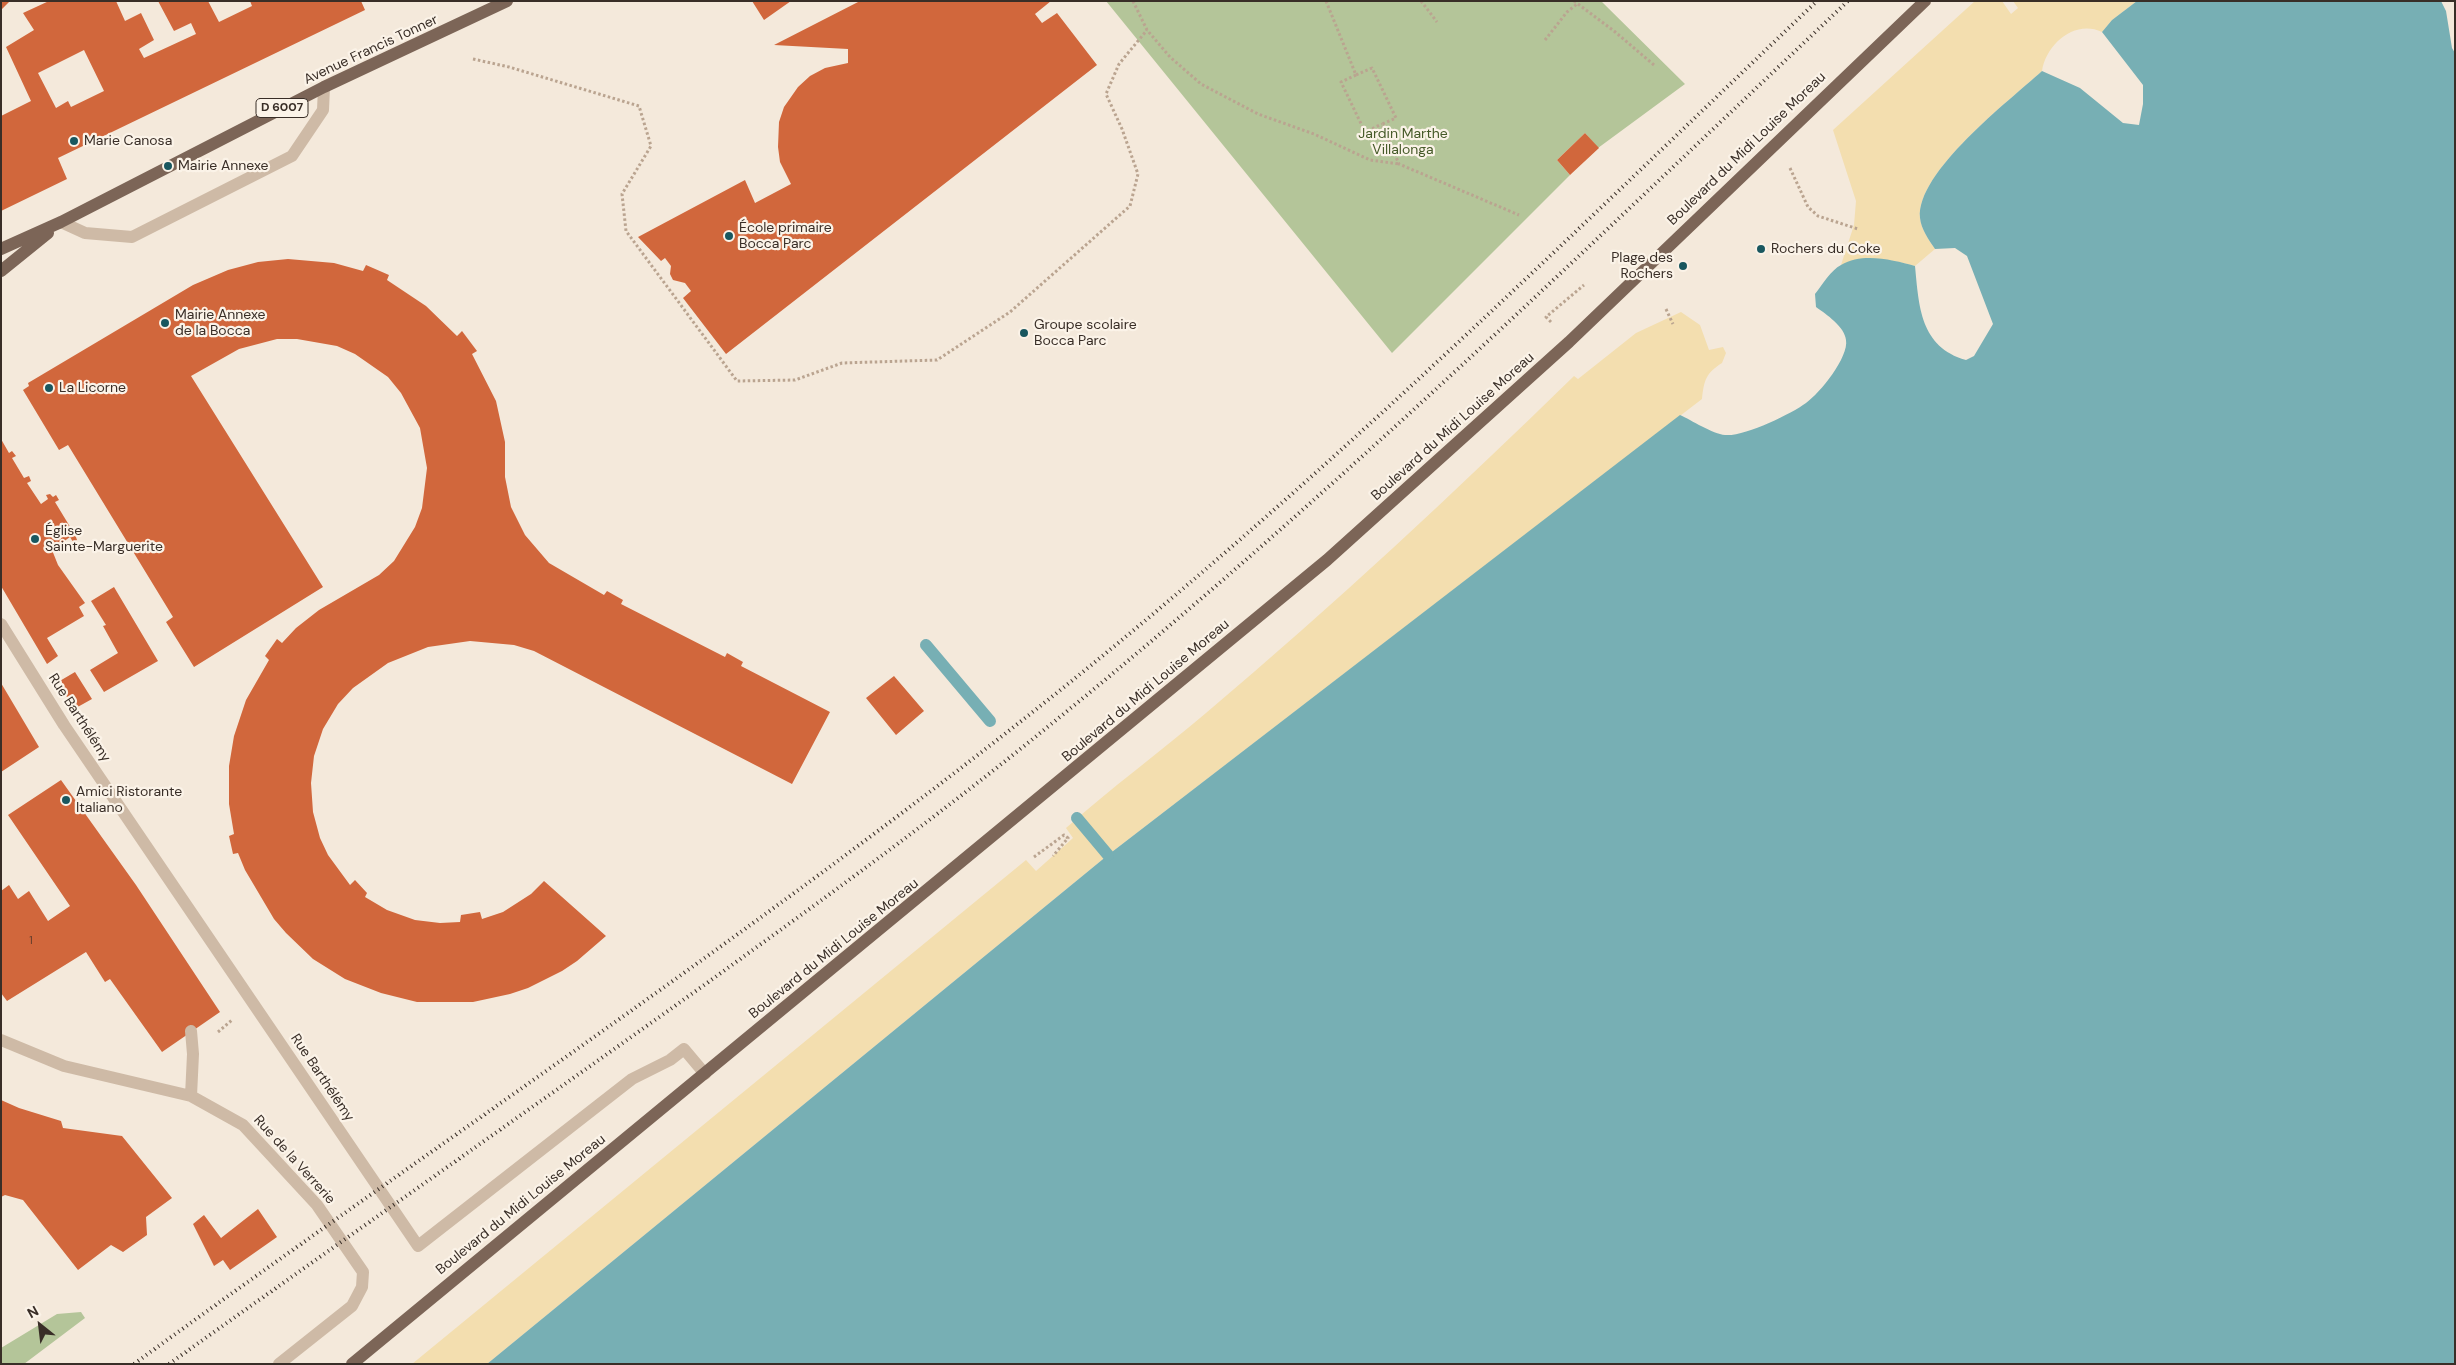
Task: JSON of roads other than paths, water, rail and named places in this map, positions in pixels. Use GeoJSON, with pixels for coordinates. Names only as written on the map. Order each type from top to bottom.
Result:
{"type":"FeatureCollection","features":[{"type":"Feature","properties":{"kind":"main road","name":"Avenue Francis Tonner"},"geometry":{"type":"LineString","coordinates":[[1,249],[61,222],[324,87],[507,1]]}},
{"type":"Feature","properties":{"kind":"main road","name":"Boulevard du Midi Louise Moreau"},"geometry":{"type":"LineString","coordinates":[[352,1364],[1327,560],[1569,342],[1925,1]]}},
{"type":"Feature","properties":{"kind":"main road","name":"Avenue Francis Tonner"},"geometry":{"type":"LineString","coordinates":[[1,271],[61,222]]}},
{"type":"Feature","properties":{"kind":"street"},"geometry":{"type":"LineString","coordinates":[[61,222],[85,233],[132,237],[292,156],[322,110],[324,87]]}},
{"type":"Feature","properties":{"kind":"street","name":"Rue Barthélémy"},"geometry":{"type":"LineString","coordinates":[[1,624],[64,725],[418,1246],[632,1079],[670,1060],[684,1049],[705,1074]]}},
{"type":"Feature","properties":{"kind":"street"},"geometry":{"type":"LineString","coordinates":[[191,1031],[193,1054],[191,1096]]}},
{"type":"Feature","properties":{"kind":"street","name":"Rue de la Verrerie"},"geometry":{"type":"LineString","coordinates":[[1,1040],[64,1066],[191,1096],[243,1125],[317,1206],[363,1272],[362,1287],[352,1306],[279,1364]]}},
{"type":"Feature","properties":{"kind":"water"},"geometry":{"type":"Polygon","coordinates":[[[2137,1],[2441,1],[2446,11],[2452,48],[2455,53],[2455,1364],[487,1364],[1108,855],[1680,415],[1714,432],[1733,435],[1767,424],[1806,403],[1819,391],[1832,374],[1846,347],[1845,335],[1842,330],[1816,307],[1815,294],[1837,267],[1850,261],[1868,258],[1878,258],[1915,266],[1921,310],[1931,335],[1939,345],[1951,354],[1966,360],[1974,356],[1993,324],[1967,256],[1955,248],[1935,249],[1926,234],[1920,218],[1923,200],[1933,180],[1948,159],[1967,138],[2042,71],[2080,88],[2123,123],[2139,125],[2143,104],[2143,85],[2102,32],[2112,20],[2137,1]]]}},
{"type":"Feature","properties":{"kind":"waterway"},"geometry":{"type":"LineString","coordinates":[[926,645],[990,721]]}},
{"type":"Feature","properties":{"kind":"waterway"},"geometry":{"type":"LineString","coordinates":[[1077,818],[1108,855]]}},
{"type":"Feature","properties":{"kind":"railway"},"geometry":{"type":"LineString","coordinates":[[134,1364],[700,961],[924,796],[1034,711],[1136,628],[1336,455],[1530,275],[1817,1]]}},
{"type":"Feature","properties":{"kind":"railway"},"geometry":{"type":"LineString","coordinates":[[169,1364],[784,928],[1007,760],[1154,639],[1356,462],[1456,371],[1848,1]]}},
{"type":"Feature","properties":{"kind":"place","name":"Marie Canosa"},"geometry":{"type":"Point","coordinates":[74,141]}},
{"type":"Feature","properties":{"kind":"place","name":"Mairie Annexe"},"geometry":{"type":"Point","coordinates":[168,166]}},
{"type":"Feature","properties":{"kind":"place","name":"École primaire Bocca Parc"},"geometry":{"type":"Point","coordinates":[729,236]}},
{"type":"Feature","properties":{"kind":"place","name":"Rochers du Coke"},"geometry":{"type":"Point","coordinates":[1761,249]}},
{"type":"Feature","properties":{"kind":"place","name":"Plage des Rochers"},"geometry":{"type":"Point","coordinates":[1683,266]}},
{"type":"Feature","properties":{"kind":"place","name":"Mairie Annexe de la Bocca"},"geometry":{"type":"Point","coordinates":[165,323]}},
{"type":"Feature","properties":{"kind":"place","name":"Groupe scolaire Bocca Parc"},"geometry":{"type":"Point","coordinates":[1024,333]}},
{"type":"Feature","properties":{"kind":"place","name":"La Licorne"},"geometry":{"type":"Point","coordinates":[49,388]}},
{"type":"Feature","properties":{"kind":"place","name":"Église Sainte-Marguerite"},"geometry":{"type":"Point","coordinates":[35,539]}},
{"type":"Feature","properties":{"kind":"place","name":"Amici Ristorante Italiano"},"geometry":{"type":"Point","coordinates":[66,800]}},
{"type":"Feature","properties":{"kind":"park label","name":"Jardin Marthe Villalonga"},"geometry":{"type":"Point","coordinates":[1403,142]}}]}
